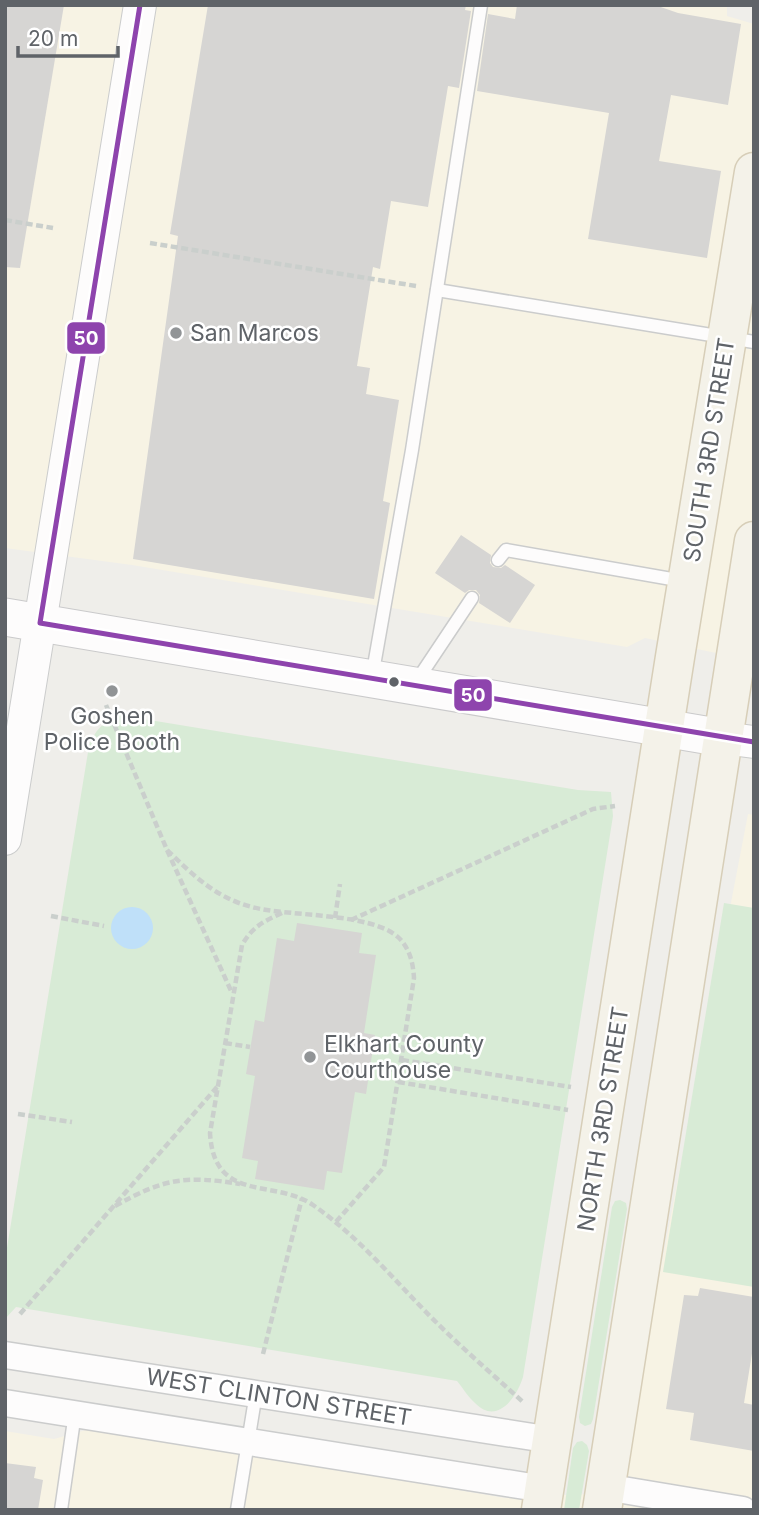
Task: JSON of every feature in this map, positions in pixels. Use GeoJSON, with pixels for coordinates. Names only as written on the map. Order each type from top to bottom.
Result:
{"type":"FeatureCollection","features":[{"type":"Feature","properties":{"kind":"main road","name":"SOUTH 3RD STREET"},"geometry":{"type":"LineString","coordinates":[[664,728],[687,581],[740,340],[754,172]]}},
{"type":"Feature","properties":{"kind":"main road"},"geometry":{"type":"LineString","coordinates":[[604,1498],[738,740],[754,541]]}},
{"type":"Feature","properties":{"kind":"main road"},"geometry":{"type":"LineString","coordinates":[[23,620],[738,740]]}},
{"type":"Feature","properties":{"kind":"main road","name":"NORTH 3RD STREET"},"geometry":{"type":"LineString","coordinates":[[542,1499],[664,728]]}},
{"type":"Feature","properties":{"kind":"street"},"geometry":{"type":"LineString","coordinates":[[5,839],[23,620],[140,5]]}},
{"type":"Feature","properties":{"kind":"street","name":"WEST CLINTON STREET"},"geometry":{"type":"LineString","coordinates":[[5,1355],[552,1440]]}},
{"type":"Feature","properties":{"kind":"street","name":"WEST CLINTON STREET"},"geometry":{"type":"LineString","coordinates":[[5,1403],[248,1440],[542,1499]]}},
{"type":"Feature","properties":{"kind":"street"},"geometry":{"type":"LineString","coordinates":[[604,1498],[743,1510]]}},
{"type":"Feature","properties":{"kind":"lane"},"geometry":{"type":"LineString","coordinates":[[372,677],[438,290],[481,5]]}},
{"type":"Feature","properties":{"kind":"lane"},"geometry":{"type":"LineString","coordinates":[[438,290],[740,340]]}},
{"type":"Feature","properties":{"kind":"lane"},"geometry":{"type":"LineString","coordinates":[[498,560],[506,550],[687,581]]}},
{"type":"Feature","properties":{"kind":"lane"},"geometry":{"type":"LineString","coordinates":[[415,685],[472,598]]}},
{"type":"Feature","properties":{"kind":"lane"},"geometry":{"type":"LineString","coordinates":[[237,1510],[256,1393]]}},
{"type":"Feature","properties":{"kind":"lane"},"geometry":{"type":"LineString","coordinates":[[61,1510],[75,1413]]}},
{"type":"Feature","properties":{"kind":"path"},"geometry":{"type":"LineString","coordinates":[[5,220],[53,228]]}},
{"type":"Feature","properties":{"kind":"path"},"geometry":{"type":"LineString","coordinates":[[150,243],[438,290]]}},
{"type":"Feature","properties":{"kind":"path"},"geometry":{"type":"LineString","coordinates":[[106,705],[167,850],[233,994]]}},
{"type":"Feature","properties":{"kind":"path"},"geometry":{"type":"LineString","coordinates":[[351,920],[593,809],[623,806]]}},
{"type":"Feature","properties":{"kind":"path"},"geometry":{"type":"LineString","coordinates":[[167,850],[202,882],[225,897],[251,907],[351,920],[388,930],[400,939],[413,962],[414,978],[384,1167],[335,1223]]}},
{"type":"Feature","properties":{"kind":"path"},"geometry":{"type":"LineString","coordinates":[[335,918],[340,884]]}},
{"type":"Feature","properties":{"kind":"path"},"geometry":{"type":"LineString","coordinates":[[241,1184],[226,1173],[216,1160],[210,1133],[242,946],[249,933],[261,922],[282,913]]}},
{"type":"Feature","properties":{"kind":"path"},"geometry":{"type":"LineString","coordinates":[[51,916],[104,926]]}},
{"type":"Feature","properties":{"kind":"path"},"geometry":{"type":"LineString","coordinates":[[225,1043],[250,1047]]}},
{"type":"Feature","properties":{"kind":"path"},"geometry":{"type":"LineString","coordinates":[[402,1060],[576,1088]]}},
{"type":"Feature","properties":{"kind":"path"},"geometry":{"type":"LineString","coordinates":[[370,1066],[400,1071]]}},
{"type":"Feature","properties":{"kind":"path"},"geometry":{"type":"LineString","coordinates":[[398,1083],[572,1110]]}},
{"type":"Feature","properties":{"kind":"path"},"geometry":{"type":"LineString","coordinates":[[20,1314],[219,1084]]}},
{"type":"Feature","properties":{"kind":"path"},"geometry":{"type":"LineString","coordinates":[[18,1114],[72,1122]]}},
{"type":"Feature","properties":{"kind":"path"},"geometry":{"type":"LineString","coordinates":[[109,1209],[147,1188],[165,1182],[211,1180],[302,1198],[365,1247],[451,1336],[523,1403]]}},
{"type":"Feature","properties":{"kind":"path"},"geometry":{"type":"LineString","coordinates":[[263,1354],[302,1198]]}},
{"type":"Feature","properties":{"kind":"shaded area"},"geometry":{"type":"Polygon","coordinates":[[[5,5],[727,5],[727,16],[754,24],[754,661],[645,638],[627,647],[132,565],[5,548],[5,5]]]}},
{"type":"Feature","properties":{"kind":"shaded area"},"geometry":{"type":"Polygon","coordinates":[[[748,814],[754,815],[754,1510],[605,1487],[634,1408],[748,814]]]}},
{"type":"Feature","properties":{"kind":"shaded area"},"geometry":{"type":"Polygon","coordinates":[[[93,1428],[505,1498],[609,1493],[711,1510],[5,1510],[5,1431],[54,1439],[93,1428]]]}},
{"type":"Feature","properties":{"kind":"green space"},"geometry":{"type":"Polygon","coordinates":[[[119,715],[578,790],[611,792],[613,816],[523,1377],[511,1400],[498,1410],[483,1409],[472,1401],[457,1381],[16,1307],[5,1319],[5,1260],[89,746],[100,727],[119,715]]]}},
{"type":"Feature","properties":{"kind":"green space"},"geometry":{"type":"Polygon","coordinates":[[[724,903],[754,908],[754,1287],[663,1272],[724,903]]]}},
{"type":"Feature","properties":{"kind":"green space"},"geometry":{"type":"Polygon","coordinates":[[[615,1201],[626,1203],[627,1209],[593,1419],[591,1424],[585,1426],[580,1423],[579,1417],[612,1207],[615,1201]]]}},
{"type":"Feature","properties":{"kind":"green space"},"geometry":{"type":"Polygon","coordinates":[[[582,1441],[589,1451],[579,1510],[564,1510],[573,1448],[577,1442],[582,1441]]]}},
{"type":"Feature","properties":{"kind":"water"},"geometry":{"type":"Polygon","coordinates":[[[132,907],[147,913],[153,928],[147,943],[132,949],[117,943],[111,928],[117,913],[132,907]]]}},
{"type":"Feature","properties":{"kind":"building"},"geometry":{"type":"Polygon","coordinates":[[[5,5],[64,5],[20,268],[5,267],[5,5]]]}},
{"type":"Feature","properties":{"kind":"building"},"geometry":{"type":"Polygon","coordinates":[[[208,5],[466,5],[465,10],[471,11],[459,88],[448,86],[428,207],[391,201],[380,269],[373,267],[357,366],[370,368],[366,394],[399,400],[383,501],[390,503],[374,599],[133,559],[178,236],[170,234],[208,5]]]}},
{"type":"Feature","properties":{"kind":"building"},"geometry":{"type":"Polygon","coordinates":[[[517,5],[655,5],[678,13],[741,24],[728,105],[671,95],[659,161],[721,171],[707,258],[588,239],[609,113],[477,91],[488,14],[515,19],[517,5]]]}},
{"type":"Feature","properties":{"kind":"building"},"geometry":{"type":"Polygon","coordinates":[[[461,535],[491,555],[490,563],[493,567],[501,568],[505,565],[535,585],[510,623],[479,603],[480,595],[476,590],[465,593],[435,573],[461,535]]]}},
{"type":"Feature","properties":{"kind":"building","name":"Elkhart County Courthouse"},"geometry":{"type":"Polygon","coordinates":[[[297,923],[362,933],[359,953],[376,955],[364,1033],[375,1035],[366,1094],[355,1092],[342,1173],[327,1171],[324,1190],[255,1179],[258,1161],[242,1158],[255,1076],[246,1074],[255,1020],[264,1022],[277,938],[294,941],[297,923]]]}},
{"type":"Feature","properties":{"kind":"building"},"geometry":{"type":"Polygon","coordinates":[[[700,1288],[754,1297],[754,1341],[744,1403],[754,1405],[754,1451],[690,1440],[694,1413],[666,1409],[684,1295],[698,1296],[700,1288]]]}},
{"type":"Feature","properties":{"kind":"building"},"geometry":{"type":"Polygon","coordinates":[[[5,1463],[36,1467],[34,1478],[43,1480],[38,1510],[5,1510],[5,1463]]]}},
{"type":"Feature","properties":{"kind":"transit line","name":"50"},"geometry":{"type":"LineString","coordinates":[[140,5],[40,623],[754,742]]}},
{"type":"Feature","properties":{"kind":"place","name":"San Marcos"},"geometry":{"type":"Point","coordinates":[176,333]}},
{"type":"Feature","properties":{"kind":"place","name":"Goshen Police Booth"},"geometry":{"type":"Point","coordinates":[112,691]}},
{"type":"Feature","properties":{"kind":"place","name":"Elkhart County Courthouse"},"geometry":{"type":"Point","coordinates":[310,1057]}}]}
